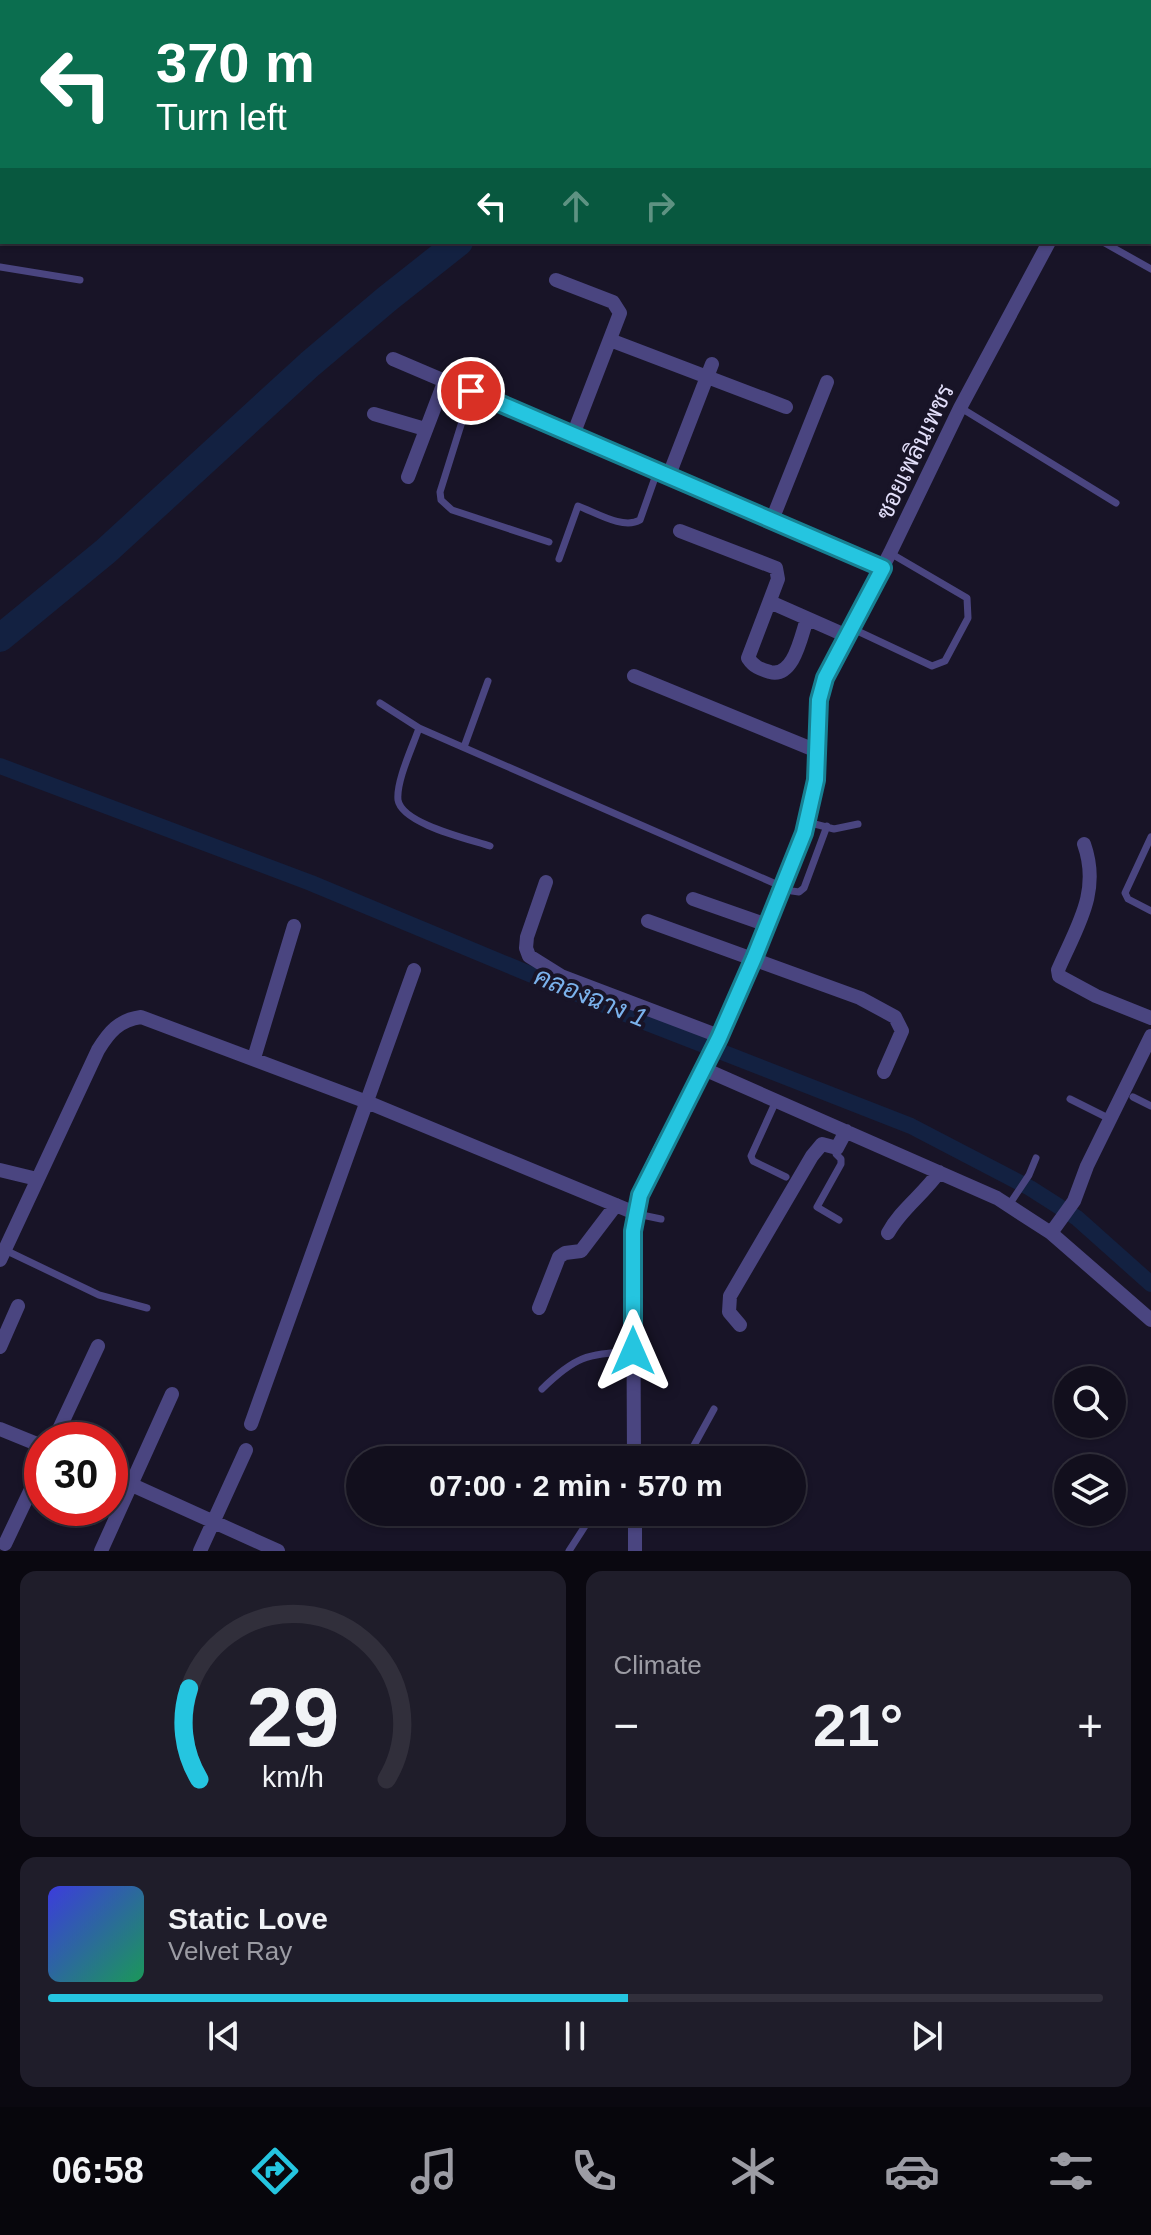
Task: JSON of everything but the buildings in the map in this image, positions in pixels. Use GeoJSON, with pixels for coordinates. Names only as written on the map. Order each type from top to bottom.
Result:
{"type":"FeatureCollection","features":[{"type":"Feature","properties":{"kind":"street","name":"ซอยเพลินเพชร"},"geometry":{"type":"LineString","coordinates":[[634,1446],[635,1213],[650,1172],[704,1069],[754,958],[807,822],[816,780],[819,700],[825,678],[883,568],[960,408],[1048,244]]}},
{"type":"Feature","properties":{"kind":"street"},"geometry":{"type":"LineString","coordinates":[[556,280],[613,302],[620,313],[573,435]]}},
{"type":"Feature","properties":{"kind":"street"},"geometry":{"type":"LineString","coordinates":[[610,340],[710,370],[786,407]]}},
{"type":"Feature","properties":{"kind":"street"},"geometry":{"type":"LineString","coordinates":[[393,359],[883,568]]}},
{"type":"Feature","properties":{"kind":"street"},"geometry":{"type":"LineString","coordinates":[[664,472],[710,370]]}},
{"type":"Feature","properties":{"kind":"street"},"geometry":{"type":"LineString","coordinates":[[408,477],[445,380]]}},
{"type":"Feature","properties":{"kind":"street"},"geometry":{"type":"LineString","coordinates":[[772,520],[827,382]]}},
{"type":"Feature","properties":{"kind":"street"},"geometry":{"type":"LineString","coordinates":[[374,414],[425,429]]}},
{"type":"Feature","properties":{"kind":"street"},"geometry":{"type":"LineString","coordinates":[[680,531],[776,568],[778,579],[748,658],[759,669],[776,674],[784,671],[790,664],[807,619]]}},
{"type":"Feature","properties":{"kind":"street"},"geometry":{"type":"LineString","coordinates":[[770,602],[807,619],[849,632]]}},
{"type":"Feature","properties":{"kind":"street"},"geometry":{"type":"LineString","coordinates":[[634,676],[817,751]]}},
{"type":"Feature","properties":{"kind":"street"},"geometry":{"type":"LineString","coordinates":[[1084,844],[1091,870],[1090,892],[1058,970],[1059,976],[1096,996],[1151,1018]]}},
{"type":"Feature","properties":{"kind":"street"},"geometry":{"type":"LineString","coordinates":[[546,882],[527,937],[529,956],[561,976],[719,1037]]}},
{"type":"Feature","properties":{"kind":"street"},"geometry":{"type":"LineString","coordinates":[[693,899],[767,925]]}},
{"type":"Feature","properties":{"kind":"street"},"geometry":{"type":"LineString","coordinates":[[648,921],[860,998],[895,1017],[900,1024],[900,1037],[884,1072]]}},
{"type":"Feature","properties":{"kind":"street"},"geometry":{"type":"LineString","coordinates":[[254,1058],[294,926]]}},
{"type":"Feature","properties":{"kind":"street"},"geometry":{"type":"LineString","coordinates":[[251,1424],[414,970]]}},
{"type":"Feature","properties":{"kind":"street"},"geometry":{"type":"LineString","coordinates":[[2,1255],[7,1228],[37,1179],[98,1050],[119,1023],[141,1017],[154,1019],[367,1102],[635,1213]]}},
{"type":"Feature","properties":{"kind":"street"},"geometry":{"type":"LineString","coordinates":[[1054,1230],[1069,1210],[1151,1036]]}},
{"type":"Feature","properties":{"kind":"street"},"geometry":{"type":"LineString","coordinates":[[704,1069],[1011,1202],[1054,1230],[1151,1320]]}},
{"type":"Feature","properties":{"kind":"street"},"geometry":{"type":"LineString","coordinates":[[740,1325],[729,1312],[730,1296],[812,1156],[825,1143],[837,1148],[846,1131]]}},
{"type":"Feature","properties":{"kind":"street"},"geometry":{"type":"LineString","coordinates":[[0,1170],[37,1179]]}},
{"type":"Feature","properties":{"kind":"street"},"geometry":{"type":"LineString","coordinates":[[888,1233],[900,1213],[926,1191],[939,1172]]}},
{"type":"Feature","properties":{"kind":"street"},"geometry":{"type":"LineString","coordinates":[[539,1308],[559,1257],[581,1251],[616,1205]]}},
{"type":"Feature","properties":{"kind":"street"},"geometry":{"type":"LineString","coordinates":[[0,1347],[18,1306]]}},
{"type":"Feature","properties":{"kind":"street"},"geometry":{"type":"LineString","coordinates":[[62,1422],[98,1346]]}},
{"type":"Feature","properties":{"kind":"street"},"geometry":{"type":"LineString","coordinates":[[101,1551],[172,1394]]}},
{"type":"Feature","properties":{"kind":"street"},"geometry":{"type":"LineString","coordinates":[[0,1429],[24,1439]]}},
{"type":"Feature","properties":{"kind":"street"},"geometry":{"type":"LineString","coordinates":[[200,1551],[246,1450]]}},
{"type":"Feature","properties":{"kind":"street"},"geometry":{"type":"LineString","coordinates":[[128,1482],[278,1551]]}},
{"type":"Feature","properties":{"kind":"street"},"geometry":{"type":"LineString","coordinates":[[5,1544],[24,1504]]}},
{"type":"Feature","properties":{"kind":"street"},"geometry":{"type":"LineString","coordinates":[[635,1526],[635,1551]]}},
{"type":"Feature","properties":{"kind":"lane"},"geometry":{"type":"LineString","coordinates":[[1107,244],[1151,269]]}},
{"type":"Feature","properties":{"kind":"lane"},"geometry":{"type":"LineString","coordinates":[[0,267],[80,280]]}},
{"type":"Feature","properties":{"kind":"lane"},"geometry":{"type":"LineString","coordinates":[[471,391],[440,492],[441,500],[452,510],[549,542]]}},
{"type":"Feature","properties":{"kind":"lane"},"geometry":{"type":"LineString","coordinates":[[960,408],[1116,503]]}},
{"type":"Feature","properties":{"kind":"lane"},"geometry":{"type":"LineString","coordinates":[[559,559],[578,506],[624,524],[634,524],[640,520],[664,472]]}},
{"type":"Feature","properties":{"kind":"lane"},"geometry":{"type":"LineString","coordinates":[[849,632],[932,666],[945,661],[957,640],[968,618],[970,606],[967,598],[890,553]]}},
{"type":"Feature","properties":{"kind":"lane"},"geometry":{"type":"LineString","coordinates":[[464,747],[488,681]]}},
{"type":"Feature","properties":{"kind":"lane"},"geometry":{"type":"LineString","coordinates":[[380,703],[419,728],[546,781],[781,888],[799,892],[804,888],[827,826]]}},
{"type":"Feature","properties":{"kind":"lane"},"geometry":{"type":"LineString","coordinates":[[419,728],[400,785],[400,805],[416,821],[490,846]]}},
{"type":"Feature","properties":{"kind":"lane"},"geometry":{"type":"LineString","coordinates":[[807,822],[843,828],[858,824]]}},
{"type":"Feature","properties":{"kind":"lane"},"geometry":{"type":"LineString","coordinates":[[1151,837],[1125,893],[1128,899],[1151,911]]}},
{"type":"Feature","properties":{"kind":"lane"},"geometry":{"type":"LineString","coordinates":[[1142,855],[1151,860]]}},
{"type":"Feature","properties":{"kind":"lane"},"geometry":{"type":"LineString","coordinates":[[1133,1097],[1151,1106]]}},
{"type":"Feature","properties":{"kind":"lane"},"geometry":{"type":"LineString","coordinates":[[1070,1099],[1110,1119]]}},
{"type":"Feature","properties":{"kind":"lane"},"geometry":{"type":"LineString","coordinates":[[776,1101],[751,1156],[753,1161],[786,1177]]}},
{"type":"Feature","properties":{"kind":"lane"},"geometry":{"type":"LineString","coordinates":[[837,1148],[836,1154],[841,1164],[817,1207],[839,1220]]}},
{"type":"Feature","properties":{"kind":"lane"},"geometry":{"type":"LineString","coordinates":[[1011,1202],[1036,1158]]}},
{"type":"Feature","properties":{"kind":"lane"},"geometry":{"type":"LineString","coordinates":[[635,1213],[661,1219]]}},
{"type":"Feature","properties":{"kind":"lane"},"geometry":{"type":"LineString","coordinates":[[2,1255],[99,1295],[147,1308]]}},
{"type":"Feature","properties":{"kind":"lane"},"geometry":{"type":"LineString","coordinates":[[542,1389],[566,1366],[580,1358],[633,1351]]}},
{"type":"Feature","properties":{"kind":"lane"},"geometry":{"type":"LineString","coordinates":[[694,1446],[714,1409]]}},
{"type":"Feature","properties":{"kind":"lane"},"geometry":{"type":"LineString","coordinates":[[569,1551],[585,1526]]}},
{"type":"Feature","properties":{"kind":"waterway"},"geometry":{"type":"LineString","coordinates":[[0,638],[106,551],[310,364],[456,244]]}},
{"type":"Feature","properties":{"kind":"waterway","name":"คลองฉาง 1"},"geometry":{"type":"LineString","coordinates":[[0,766],[311,883],[645,1022],[911,1126],[1030,1188],[1077,1218],[1151,1284]]}},
{"type":"Feature","properties":{"kind":"route"},"geometry":{"type":"LineString","coordinates":[[471,391],[883,568],[825,678],[817,721],[816,780],[804,833],[719,1038],[640,1195],[633,1231],[633,1351]]}}]}
